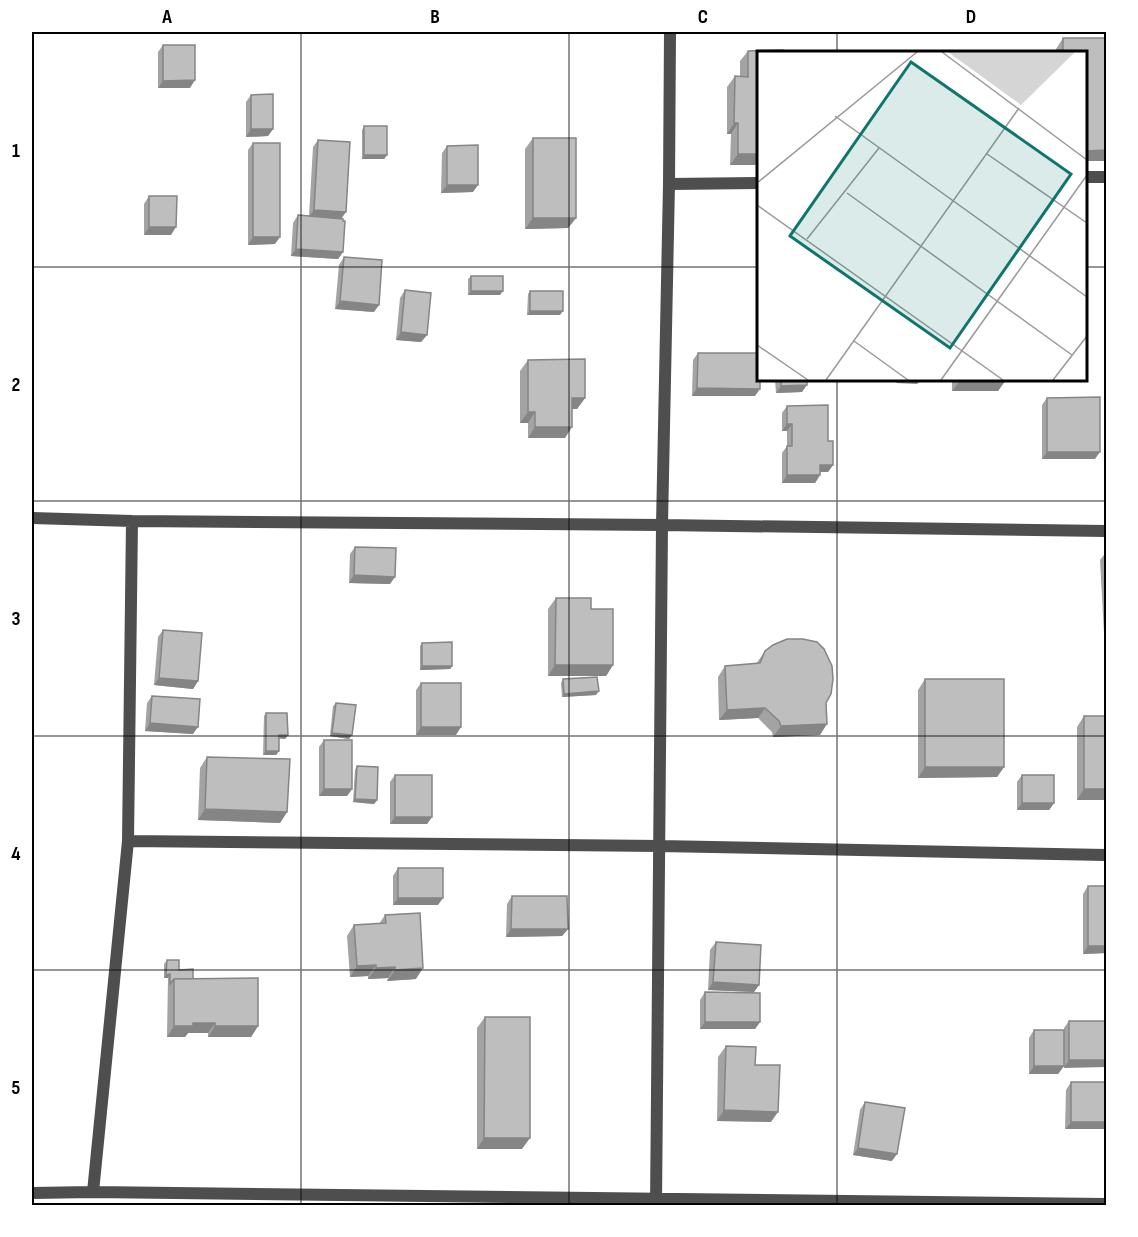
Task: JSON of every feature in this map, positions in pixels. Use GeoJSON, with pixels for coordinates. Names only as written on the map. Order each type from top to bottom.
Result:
{"type":"FeatureCollection","features":[{"type":"Feature","properties":{"kind":"street"},"geometry":{"type":"LineString","coordinates":[[656,1202],[662,525],[670,32]]}},
{"type":"Feature","properties":{"kind":"street"},"geometry":{"type":"LineString","coordinates":[[1087,177],[1107,177]]}},
{"type":"Feature","properties":{"kind":"street"},"geometry":{"type":"LineString","coordinates":[[669,184],[757,183]]}},
{"type":"Feature","properties":{"kind":"street"},"geometry":{"type":"LineString","coordinates":[[32,518],[1107,531]]}},
{"type":"Feature","properties":{"kind":"street"},"geometry":{"type":"LineString","coordinates":[[93,1192],[128,841],[132,521]]}},
{"type":"Feature","properties":{"kind":"street"},"geometry":{"type":"LineString","coordinates":[[128,841],[660,846],[1107,855]]}},
{"type":"Feature","properties":{"kind":"street"},"geometry":{"type":"LineString","coordinates":[[32,1192],[656,1202],[1107,1204]]}},
{"type":"Feature","properties":{"kind":"building"},"geometry":{"type":"Polygon","coordinates":[[[1063,38],[1107,38],[1107,150],[1087,151],[1087,51],[1063,51],[1063,38]]]}},
{"type":"Feature","properties":{"kind":"building"},"geometry":{"type":"Polygon","coordinates":[[[163,45],[195,45],[195,80],[163,81],[163,45]]]}},
{"type":"Feature","properties":{"kind":"building"},"geometry":{"type":"Polygon","coordinates":[[[783,50],[757,51],[757,154],[738,154],[738,123],[734,123],[735,76],[748,77],[748,51],[783,50]]]}},
{"type":"Feature","properties":{"kind":"building"},"geometry":{"type":"Polygon","coordinates":[[[273,94],[273,129],[251,129],[251,95],[273,94]]]}},
{"type":"Feature","properties":{"kind":"building"},"geometry":{"type":"Polygon","coordinates":[[[364,126],[387,126],[387,155],[364,155],[364,126]]]}},
{"type":"Feature","properties":{"kind":"building"},"geometry":{"type":"Polygon","coordinates":[[[533,138],[576,138],[576,218],[533,218],[533,138]]]}},
{"type":"Feature","properties":{"kind":"building"},"geometry":{"type":"Polygon","coordinates":[[[318,140],[350,142],[346,212],[314,210],[318,140]]]}},
{"type":"Feature","properties":{"kind":"building"},"geometry":{"type":"Polygon","coordinates":[[[253,143],[280,143],[280,237],[253,237],[253,143]]]}},
{"type":"Feature","properties":{"kind":"building"},"geometry":{"type":"Polygon","coordinates":[[[478,145],[478,185],[447,185],[447,146],[478,145]]]}},
{"type":"Feature","properties":{"kind":"building"},"geometry":{"type":"Polygon","coordinates":[[[149,196],[177,196],[176,227],[149,227],[149,196]]]}},
{"type":"Feature","properties":{"kind":"building"},"geometry":{"type":"Polygon","coordinates":[[[298,215],[343,219],[345,221],[343,252],[296,249],[298,215]]]}},
{"type":"Feature","properties":{"kind":"building"},"geometry":{"type":"Polygon","coordinates":[[[344,257],[382,260],[379,305],[340,301],[344,257]]]}},
{"type":"Feature","properties":{"kind":"building"},"geometry":{"type":"Polygon","coordinates":[[[471,276],[503,276],[503,291],[471,291],[471,276]]]}},
{"type":"Feature","properties":{"kind":"building"},"geometry":{"type":"Polygon","coordinates":[[[405,290],[431,293],[427,335],[401,332],[405,290]]]}},
{"type":"Feature","properties":{"kind":"building"},"geometry":{"type":"Polygon","coordinates":[[[530,291],[563,291],[563,311],[530,311],[530,291]]]}},
{"type":"Feature","properties":{"kind":"building"},"geometry":{"type":"Polygon","coordinates":[[[698,353],[757,353],[757,381],[760,381],[760,389],[697,388],[698,353]]]}},
{"type":"Feature","properties":{"kind":"building"},"geometry":{"type":"Polygon","coordinates":[[[585,359],[585,398],[572,398],[572,427],[535,427],[535,412],[528,412],[528,360],[585,359]]]}},
{"type":"Feature","properties":{"kind":"building"},"geometry":{"type":"Polygon","coordinates":[[[781,381],[807,381],[807,385],[781,386],[781,381]]]}},
{"type":"Feature","properties":{"kind":"building"},"geometry":{"type":"Polygon","coordinates":[[[1100,397],[1100,452],[1047,452],[1047,398],[1100,397]]]}},
{"type":"Feature","properties":{"kind":"building"},"geometry":{"type":"Polygon","coordinates":[[[828,405],[828,441],[833,441],[833,465],[820,465],[820,475],[787,475],[787,446],[792,446],[792,424],[787,424],[787,406],[828,405]]]}},
{"type":"Feature","properties":{"kind":"building"},"geometry":{"type":"Polygon","coordinates":[[[355,547],[396,548],[395,577],[354,575],[355,547]]]}},
{"type":"Feature","properties":{"kind":"building"},"geometry":{"type":"Polygon","coordinates":[[[556,598],[591,598],[591,609],[613,609],[613,665],[555,665],[556,598]]]}},
{"type":"Feature","properties":{"kind":"building"},"geometry":{"type":"Polygon","coordinates":[[[163,630],[202,633],[198,681],[159,678],[163,630]]]}},
{"type":"Feature","properties":{"kind":"building"},"geometry":{"type":"Polygon","coordinates":[[[787,639],[817,642],[824,649],[832,666],[831,694],[826,703],[827,724],[781,726],[779,721],[765,708],[727,710],[725,666],[760,663],[765,651],[787,639]]]}},
{"type":"Feature","properties":{"kind":"building"},"geometry":{"type":"Polygon","coordinates":[[[452,642],[452,666],[422,666],[422,643],[452,642]]]}},
{"type":"Feature","properties":{"kind":"building"},"geometry":{"type":"Polygon","coordinates":[[[597,677],[599,691],[564,694],[563,679],[597,677]]]}},
{"type":"Feature","properties":{"kind":"building"},"geometry":{"type":"Polygon","coordinates":[[[925,679],[1004,679],[1004,767],[925,767],[925,679]]]}},
{"type":"Feature","properties":{"kind":"building"},"geometry":{"type":"Polygon","coordinates":[[[421,683],[461,683],[461,727],[421,727],[421,683]]]}},
{"type":"Feature","properties":{"kind":"building"},"geometry":{"type":"Polygon","coordinates":[[[152,696],[200,699],[198,727],[150,723],[152,696]]]}},
{"type":"Feature","properties":{"kind":"building"},"geometry":{"type":"Polygon","coordinates":[[[336,703],[356,705],[352,735],[332,733],[336,703]]]}},
{"type":"Feature","properties":{"kind":"building"},"geometry":{"type":"Polygon","coordinates":[[[266,713],[287,713],[288,735],[279,735],[279,751],[266,751],[266,713]]]}},
{"type":"Feature","properties":{"kind":"building"},"geometry":{"type":"Polygon","coordinates":[[[1084,716],[1107,716],[1107,789],[1084,789],[1084,716]]]}},
{"type":"Feature","properties":{"kind":"building"},"geometry":{"type":"Polygon","coordinates":[[[324,740],[352,740],[352,789],[324,789],[324,740]]]}},
{"type":"Feature","properties":{"kind":"building"},"geometry":{"type":"Polygon","coordinates":[[[207,757],[290,759],[287,812],[205,809],[207,757]]]}},
{"type":"Feature","properties":{"kind":"building"},"geometry":{"type":"Polygon","coordinates":[[[357,766],[378,767],[377,800],[355,799],[357,766]]]}},
{"type":"Feature","properties":{"kind":"building"},"geometry":{"type":"Polygon","coordinates":[[[395,775],[432,775],[432,817],[395,817],[395,775]]]}},
{"type":"Feature","properties":{"kind":"building"},"geometry":{"type":"Polygon","coordinates":[[[1022,775],[1054,775],[1054,803],[1022,803],[1022,775]]]}},
{"type":"Feature","properties":{"kind":"building"},"geometry":{"type":"Polygon","coordinates":[[[398,868],[443,868],[443,898],[398,898],[398,868]]]}},
{"type":"Feature","properties":{"kind":"building"},"geometry":{"type":"Polygon","coordinates":[[[1088,886],[1107,886],[1107,946],[1088,946],[1088,886]]]}},
{"type":"Feature","properties":{"kind":"building"},"geometry":{"type":"Polygon","coordinates":[[[512,896],[567,896],[568,929],[511,929],[512,896]]]}},
{"type":"Feature","properties":{"kind":"building"},"geometry":{"type":"Polygon","coordinates":[[[420,913],[423,968],[395,970],[395,967],[376,968],[376,965],[357,966],[354,925],[386,923],[385,915],[420,913]]]}},
{"type":"Feature","properties":{"kind":"building"},"geometry":{"type":"Polygon","coordinates":[[[716,942],[761,945],[759,985],[713,982],[716,942]]]}},
{"type":"Feature","properties":{"kind":"building"},"geometry":{"type":"Polygon","coordinates":[[[167,960],[179,960],[179,970],[193,969],[193,979],[174,979],[170,984],[170,974],[166,975],[167,960]]]}},
{"type":"Feature","properties":{"kind":"building"},"geometry":{"type":"Polygon","coordinates":[[[258,978],[258,1026],[215,1026],[215,1023],[193,1023],[193,1026],[174,1026],[174,979],[258,978]]]}},
{"type":"Feature","properties":{"kind":"building"},"geometry":{"type":"Polygon","coordinates":[[[705,992],[760,993],[760,1022],[705,1022],[705,992]]]}},
{"type":"Feature","properties":{"kind":"building"},"geometry":{"type":"Polygon","coordinates":[[[485,1017],[530,1017],[530,1138],[484,1138],[485,1017]]]}},
{"type":"Feature","properties":{"kind":"building"},"geometry":{"type":"Polygon","coordinates":[[[1069,1021],[1107,1021],[1107,1060],[1069,1060],[1069,1021]]]}},
{"type":"Feature","properties":{"kind":"building"},"geometry":{"type":"Polygon","coordinates":[[[1034,1030],[1064,1030],[1064,1066],[1034,1066],[1034,1030]]]}},
{"type":"Feature","properties":{"kind":"building"},"geometry":{"type":"Polygon","coordinates":[[[726,1046],[756,1047],[755,1065],[780,1065],[778,1112],[724,1110],[726,1046]]]}},
{"type":"Feature","properties":{"kind":"building"},"geometry":{"type":"Polygon","coordinates":[[[1071,1082],[1107,1082],[1107,1122],[1071,1122],[1071,1082]]]}},
{"type":"Feature","properties":{"kind":"building"},"geometry":{"type":"Polygon","coordinates":[[[865,1102],[905,1108],[897,1154],[858,1148],[865,1102]]]}}]}
